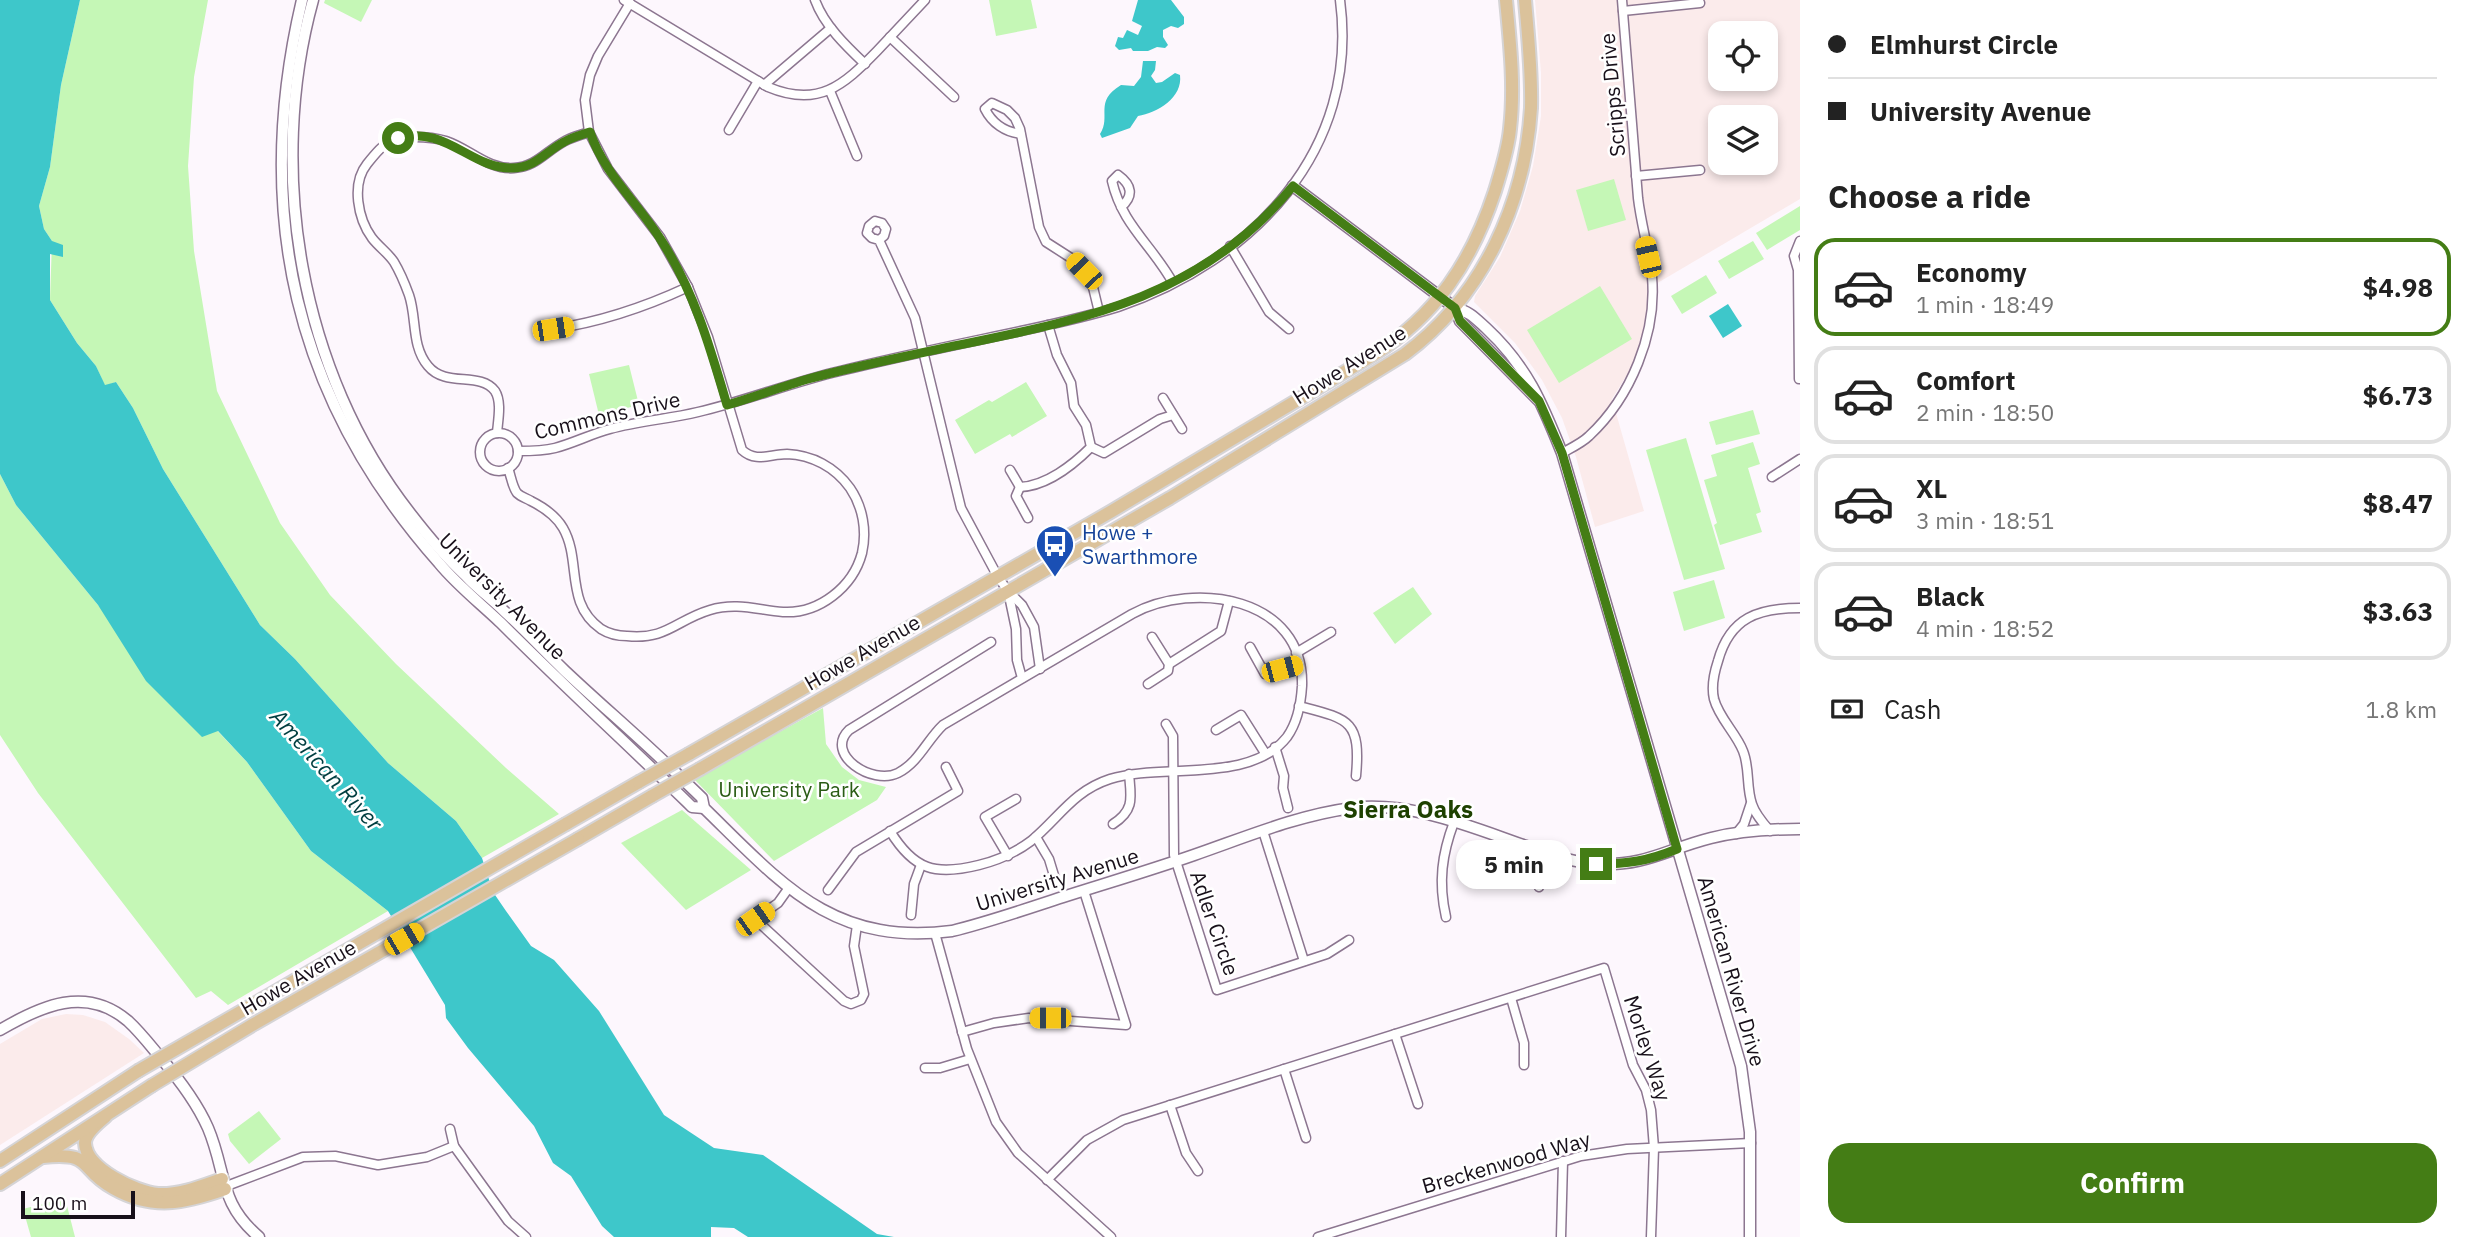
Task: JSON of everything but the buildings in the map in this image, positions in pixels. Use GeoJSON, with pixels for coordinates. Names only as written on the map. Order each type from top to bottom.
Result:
{"type":"FeatureCollection","features":[{"type":"Feature","properties":{"kind":"main road","name":"Howe Avenue"},"geometry":{"type":"LineString","coordinates":[[0,1161],[138,1071],[998,577],[1388,345],[1411,328],[1440,296],[1472,251],[1491,204],[1505,156],[1513,93],[1506,0]]}},
{"type":"Feature","properties":{"kind":"main road","name":"Howe Avenue"},"geometry":{"type":"LineString","coordinates":[[0,1184],[151,1086],[254,1024],[1170,498],[1418,345],[1455,308],[1486,262],[1504,226],[1525,160],[1531,82],[1525,0]]}},
{"type":"Feature","properties":{"kind":"main road"},"geometry":{"type":"LineString","coordinates":[[104,1117],[88,1135],[85,1143],[89,1153],[104,1171],[130,1187],[144,1192],[172,1194],[224,1185]]}},
{"type":"Feature","properties":{"kind":"main road"},"geometry":{"type":"LineString","coordinates":[[43,1157],[77,1157],[113,1188],[145,1200],[178,1203],[224,1185]]}},
{"type":"Feature","properties":{"kind":"street","name":"University Avenue"},"geometry":{"type":"LineString","coordinates":[[302,0],[283,114],[281,146],[284,225],[300,313],[320,375],[340,417],[372,473],[444,569],[692,807],[704,808]]}},
{"type":"Feature","properties":{"kind":"street","name":"University Avenue"},"geometry":{"type":"LineString","coordinates":[[313,0],[297,80],[294,151],[296,230],[313,318],[345,407],[384,477],[409,512],[465,576],[702,798],[704,808],[789,889],[818,909],[858,925],[893,932],[935,933],[972,926],[1176,862],[1263,831],[1321,814],[1354,808],[1401,810],[1454,821],[1550,854],[1596,864],[1629,864],[1709,839],[1736,834],[1800,829]]}},
{"type":"Feature","properties":{"kind":"street"},"geometry":{"type":"LineString","coordinates":[[815,0],[819,12],[831,28],[865,64]]}},
{"type":"Feature","properties":{"kind":"street"},"geometry":{"type":"LineString","coordinates":[[508,468],[517,493],[547,510],[564,530],[578,598],[593,622],[609,633],[638,638],[655,636],[698,614],[721,607],[747,606],[785,612],[815,607],[843,587],[861,557],[864,545],[863,520],[856,498],[840,476],[818,461],[788,454],[757,458],[744,453],[738,445],[708,337],[688,287],[660,237],[608,169],[590,132],[585,111],[590,75],[597,56],[627,2],[761,83],[793,95],[812,95],[830,90],[852,77],[925,0]]}},
{"type":"Feature","properties":{"kind":"street","name":"Commons Drive"},"geometry":{"type":"LineString","coordinates":[[518,452],[545,450],[612,428],[674,418],[727,405],[806,380],[1099,312],[1139,299],[1173,283],[1230,246],[1267,215],[1293,186],[1316,149],[1335,103],[1342,62],[1340,0]]}},
{"type":"Feature","properties":{"kind":"street","name":"Scripps Drive"},"geometry":{"type":"LineString","coordinates":[[1562,453],[1588,438],[1602,423],[1631,378],[1648,334],[1653,299],[1652,276],[1639,212],[1622,0]]}},
{"type":"Feature","properties":{"kind":"street","name":"Scripps Drive"},"geometry":{"type":"LineString","coordinates":[[1623,11],[1700,3]]}},
{"type":"Feature","properties":{"kind":"street"},"geometry":{"type":"LineString","coordinates":[[729,130],[761,83],[831,28]]}},
{"type":"Feature","properties":{"kind":"street"},"geometry":{"type":"LineString","coordinates":[[890,37],[954,97]]}},
{"type":"Feature","properties":{"kind":"street"},"geometry":{"type":"LineString","coordinates":[[830,90],[858,156]]}},
{"type":"Feature","properties":{"kind":"street"},"geometry":{"type":"LineString","coordinates":[[1021,134],[996,124],[985,109],[986,106],[992,103],[1007,110],[1015,118],[1021,134],[1034,193],[1039,227],[1046,242],[1074,260],[1091,279],[1099,312]]}},
{"type":"Feature","properties":{"kind":"street"},"geometry":{"type":"LineString","coordinates":[[497,433],[499,405],[494,390],[488,384],[438,375],[424,361],[417,342],[411,298],[402,277],[365,225],[358,198],[363,169],[384,145],[403,136],[431,137],[446,141],[494,165],[512,168],[531,165],[566,140],[590,132]]}},
{"type":"Feature","properties":{"kind":"street","name":"Scripps Drive"},"geometry":{"type":"LineString","coordinates":[[1636,176],[1700,170]]}},
{"type":"Feature","properties":{"kind":"street","name":"American River Drive"},"geometry":{"type":"LineString","coordinates":[[1293,186],[1455,308],[1468,311],[1500,341],[1534,386],[1562,453],[1741,1066],[1751,1143],[1750,1237]]}},
{"type":"Feature","properties":{"kind":"street"},"geometry":{"type":"LineString","coordinates":[[1121,208],[1135,232],[1149,246],[1173,283]]}},
{"type":"Feature","properties":{"kind":"street"},"geometry":{"type":"LineString","coordinates":[[878,240],[910,303],[958,500],[969,526],[998,577],[1022,605],[1034,627],[1040,669]]}},
{"type":"Feature","properties":{"kind":"street"},"geometry":{"type":"LineString","coordinates":[[1799,379],[1798,270],[1794,256],[1800,241]]}},
{"type":"Feature","properties":{"kind":"street"},"geometry":{"type":"LineString","coordinates":[[1230,246],[1269,312],[1289,329]]}},
{"type":"Feature","properties":{"kind":"street"},"geometry":{"type":"LineString","coordinates":[[553,329],[603,320],[688,287]]}},
{"type":"Feature","properties":{"kind":"street"},"geometry":{"type":"LineString","coordinates":[[1048,325],[1057,355],[1071,383],[1074,406],[1086,425],[1091,447]]}},
{"type":"Feature","properties":{"kind":"street"},"geometry":{"type":"LineString","coordinates":[[1163,398],[1182,429]]}},
{"type":"Feature","properties":{"kind":"street"},"geometry":{"type":"LineString","coordinates":[[1091,447],[1104,453],[1160,419],[1173,415]]}},
{"type":"Feature","properties":{"kind":"street"},"geometry":{"type":"LineString","coordinates":[[497,433],[512,437],[518,452],[516,461],[508,468],[496,470],[489,468],[481,457],[485,439],[497,433]]}},
{"type":"Feature","properties":{"kind":"street"},"geometry":{"type":"LineString","coordinates":[[1020,486],[1033,486],[1074,463],[1091,447]]}},
{"type":"Feature","properties":{"kind":"street"},"geometry":{"type":"LineString","coordinates":[[1772,477],[1800,459]]}},
{"type":"Feature","properties":{"kind":"street"},"geometry":{"type":"LineString","coordinates":[[1010,470],[1020,486]]}},
{"type":"Feature","properties":{"kind":"street"},"geometry":{"type":"LineString","coordinates":[[1020,486],[1016,496],[1028,518]]}},
{"type":"Feature","properties":{"kind":"street"},"geometry":{"type":"LineString","coordinates":[[1008,591],[1022,678]]}},
{"type":"Feature","properties":{"kind":"street"},"geometry":{"type":"LineString","coordinates":[[890,831],[907,855],[921,865],[942,871],[952,871],[1008,856],[1036,837],[1076,797],[1105,781],[1129,774],[1232,766],[1265,753],[1282,742],[1293,725],[1299,706],[1302,683],[1300,665],[1284,632],[1274,621],[1251,607],[1201,597],[1157,603],[1132,614],[943,725],[923,752],[897,773],[884,777],[868,775],[846,757],[841,744],[842,736],[849,730],[991,642]]}},
{"type":"Feature","properties":{"kind":"street"},"geometry":{"type":"LineString","coordinates":[[1169,664],[1221,631],[1229,601]]}},
{"type":"Feature","properties":{"kind":"street"},"geometry":{"type":"LineString","coordinates":[[1736,834],[1744,824],[1751,803],[1748,771],[1743,750],[1714,699],[1713,677],[1723,645],[1738,625],[1770,608],[1800,608]]}},
{"type":"Feature","properties":{"kind":"street"},"geometry":{"type":"LineString","coordinates":[[1296,653],[1331,632]]}},
{"type":"Feature","properties":{"kind":"street"},"geometry":{"type":"LineString","coordinates":[[1147,684],[1168,671],[1169,664],[1152,637]]}},
{"type":"Feature","properties":{"kind":"street"},"geometry":{"type":"LineString","coordinates":[[1250,647],[1265,674],[1300,665]]}},
{"type":"Feature","properties":{"kind":"street"},"geometry":{"type":"LineString","coordinates":[[1299,706],[1335,715],[1352,729],[1358,745],[1356,776]]}},
{"type":"Feature","properties":{"kind":"street"},"geometry":{"type":"LineString","coordinates":[[1216,730],[1241,715],[1265,753]]}},
{"type":"Feature","properties":{"kind":"street"},"geometry":{"type":"LineString","coordinates":[[1166,724],[1173,736],[1172,842],[1176,862]]}},
{"type":"Feature","properties":{"kind":"street"},"geometry":{"type":"LineString","coordinates":[[1275,747],[1284,776],[1283,788],[1288,808]]}},
{"type":"Feature","properties":{"kind":"street"},"geometry":{"type":"LineString","coordinates":[[828,890],[856,852],[958,791],[946,767]]}},
{"type":"Feature","properties":{"kind":"street"},"geometry":{"type":"LineString","coordinates":[[1113,824],[1126,815],[1129,809],[1129,774]]}},
{"type":"Feature","properties":{"kind":"street"},"geometry":{"type":"LineString","coordinates":[[1008,856],[985,817],[1016,799]]}},
{"type":"Feature","properties":{"kind":"street"},"geometry":{"type":"LineString","coordinates":[[1751,803],[1770,831]]}},
{"type":"Feature","properties":{"kind":"street"},"geometry":{"type":"LineString","coordinates":[[1446,916],[1441,875],[1445,848],[1454,821]]}},
{"type":"Feature","properties":{"kind":"street"},"geometry":{"type":"LineString","coordinates":[[1263,831],[1304,961]]}},
{"type":"Feature","properties":{"kind":"street"},"geometry":{"type":"LineString","coordinates":[[1036,837],[1049,859],[1056,882]]}},
{"type":"Feature","properties":{"kind":"street"},"geometry":{"type":"LineString","coordinates":[[1539,887],[1550,854]]}},
{"type":"Feature","properties":{"kind":"street","name":"Adler Circle"},"geometry":{"type":"LineString","coordinates":[[1176,862],[1217,990],[1337,949],[1349,940]]}},
{"type":"Feature","properties":{"kind":"street"},"geometry":{"type":"LineString","coordinates":[[911,915],[914,884],[921,865]]}},
{"type":"Feature","properties":{"kind":"street"},"geometry":{"type":"LineString","coordinates":[[789,889],[778,903],[755,919],[844,1001],[851,1004],[861,1000],[864,994],[854,946],[858,925]]}},
{"type":"Feature","properties":{"kind":"street"},"geometry":{"type":"LineString","coordinates":[[962,1032],[994,1023],[1029,1018],[1126,1025],[1084,891]]}},
{"type":"Feature","properties":{"kind":"street"},"geometry":{"type":"LineString","coordinates":[[935,933],[970,1059],[996,1122],[1018,1153],[1111,1237]]}},
{"type":"Feature","properties":{"kind":"street","name":"Morley Way"},"geometry":{"type":"LineString","coordinates":[[1047,1180],[1096,1134],[1124,1120],[1604,968],[1633,1065],[1648,1096],[1654,1148],[1651,1237]]}},
{"type":"Feature","properties":{"kind":"street"},"geometry":{"type":"LineString","coordinates":[[1511,998],[1524,1044],[1524,1065]]}},
{"type":"Feature","properties":{"kind":"street"},"geometry":{"type":"LineString","coordinates":[[0,1030],[37,1009],[60,1003],[86,1003],[118,1014],[138,1031],[166,1064],[199,1111],[213,1139],[224,1185],[241,1219],[259,1237]]}},
{"type":"Feature","properties":{"kind":"street"},"geometry":{"type":"LineString","coordinates":[[1395,1034],[1418,1104]]}},
{"type":"Feature","properties":{"kind":"street"},"geometry":{"type":"LineString","coordinates":[[925,1068],[940,1068],[970,1059]]}},
{"type":"Feature","properties":{"kind":"street"},"geometry":{"type":"LineString","coordinates":[[1284,1069],[1306,1138]]}},
{"type":"Feature","properties":{"kind":"street"},"geometry":{"type":"LineString","coordinates":[[1171,1105],[1186,1153],[1198,1171]]}},
{"type":"Feature","properties":{"kind":"street"},"geometry":{"type":"LineString","coordinates":[[450,1129],[454,1146],[508,1221],[526,1237]]}},
{"type":"Feature","properties":{"kind":"street","name":"Breckenwood Way"},"geometry":{"type":"LineString","coordinates":[[1318,1237],[1563,1161],[1607,1152],[1751,1143]]}},
{"type":"Feature","properties":{"kind":"street"},"geometry":{"type":"LineString","coordinates":[[224,1185],[303,1157],[330,1156],[378,1165],[427,1157],[454,1146]]}},
{"type":"Feature","properties":{"kind":"street"},"geometry":{"type":"LineString","coordinates":[[1561,1237],[1563,1161]]}},
{"type":"Feature","properties":{"kind":"shaded area"},"geometry":{"type":"Polygon","coordinates":[[[1535,0],[1800,0],[1800,199],[1649,288],[1647,320],[1640,348],[1612,399],[1644,511],[1595,527],[1562,418],[1542,380],[1515,343],[1474,302],[1475,296],[1500,257],[1520,211],[1533,166],[1541,116],[1541,73],[1535,0]]]}},
{"type":"Feature","properties":{"kind":"shaded area"},"geometry":{"type":"Polygon","coordinates":[[[66,1014],[83,1015],[105,1022],[144,1053],[0,1145],[0,1044],[42,1019],[66,1014]]]}},
{"type":"Feature","properties":{"kind":"green space"},"geometry":{"type":"Polygon","coordinates":[[[80,0],[208,0],[194,77],[188,166],[194,251],[217,391],[280,523],[330,595],[396,664],[559,814],[482,858],[456,821],[388,763],[295,659],[260,625],[163,469],[133,408],[116,382],[105,386],[96,366],[77,343],[50,300],[52,241],[44,229],[39,206],[50,167],[61,85],[80,0]]]}},
{"type":"Feature","properties":{"kind":"green space"},"geometry":{"type":"Polygon","coordinates":[[[325,0],[372,0],[361,22],[324,3],[325,0]]]}},
{"type":"Feature","properties":{"kind":"green space"},"geometry":{"type":"Polygon","coordinates":[[[989,0],[1031,0],[1037,28],[996,36],[989,0]]]}},
{"type":"Feature","properties":{"kind":"green space"},"geometry":{"type":"Polygon","coordinates":[[[1614,179],[1626,220],[1588,231],[1576,190],[1614,179]]]}},
{"type":"Feature","properties":{"kind":"green space"},"geometry":{"type":"Polygon","coordinates":[[[1800,206],[1800,230],[1767,250],[1756,233],[1800,206]]]}},
{"type":"Feature","properties":{"kind":"green space"},"geometry":{"type":"Polygon","coordinates":[[[1753,241],[1764,259],[1729,279],[1718,261],[1753,241]]]}},
{"type":"Feature","properties":{"kind":"green space"},"geometry":{"type":"Polygon","coordinates":[[[1706,275],[1717,293],[1682,314],[1671,296],[1706,275]]]}},
{"type":"Feature","properties":{"kind":"green space"},"geometry":{"type":"Polygon","coordinates":[[[1600,286],[1632,339],[1559,383],[1527,330],[1600,286]]]}},
{"type":"Feature","properties":{"kind":"green space"},"geometry":{"type":"Polygon","coordinates":[[[629,365],[639,405],[599,415],[589,374],[629,365]]]}},
{"type":"Feature","properties":{"kind":"green space"},"geometry":{"type":"Polygon","coordinates":[[[1026,382],[1047,416],[1012,437],[1010,434],[975,454],[955,420],[1026,382]]]}},
{"type":"Feature","properties":{"kind":"green space"},"geometry":{"type":"Polygon","coordinates":[[[1753,410],[1760,434],[1716,445],[1709,422],[1753,410]]]}},
{"type":"Feature","properties":{"kind":"green space"},"geometry":{"type":"Polygon","coordinates":[[[1686,438],[1725,569],[1684,580],[1646,450],[1686,438]]]}},
{"type":"Feature","properties":{"kind":"green space"},"geometry":{"type":"Polygon","coordinates":[[[1753,442],[1760,464],[1748,468],[1761,512],[1756,514],[1762,532],[1720,545],[1714,525],[1717,523],[1704,480],[1717,476],[1711,455],[1753,442]]]}},
{"type":"Feature","properties":{"kind":"green space"},"geometry":{"type":"Polygon","coordinates":[[[0,474],[16,505],[98,605],[247,762],[311,851],[388,911],[228,1005],[211,991],[196,998],[38,793],[0,735],[0,474]]]}},
{"type":"Feature","properties":{"kind":"green space"},"geometry":{"type":"Polygon","coordinates":[[[1714,580],[1725,618],[1684,631],[1673,592],[1714,580]]]}},
{"type":"Feature","properties":{"kind":"green space"},"geometry":{"type":"Polygon","coordinates":[[[1413,587],[1432,614],[1395,644],[1373,613],[1413,587]]]}},
{"type":"Feature","properties":{"kind":"green space","name":"University Park"},"geometry":{"type":"Polygon","coordinates":[[[823,708],[826,744],[842,767],[859,780],[886,787],[877,800],[774,861],[694,779],[823,708]]]}},
{"type":"Feature","properties":{"kind":"green space"},"geometry":{"type":"Polygon","coordinates":[[[682,810],[751,870],[686,910],[621,843],[682,810]]]}},
{"type":"Feature","properties":{"kind":"green space"},"geometry":{"type":"Polygon","coordinates":[[[259,1111],[281,1139],[249,1164],[230,1141],[228,1134],[259,1111]]]}},
{"type":"Feature","properties":{"kind":"green space"},"geometry":{"type":"Polygon","coordinates":[[[65,1198],[75,1237],[31,1237],[23,1209],[65,1198]]]}},
{"type":"Feature","properties":{"kind":"water","name":"American River"},"geometry":{"type":"Polygon","coordinates":[[[0,0],[80,0],[61,85],[50,167],[39,206],[44,229],[52,241],[63,245],[63,257],[50,254],[50,300],[77,343],[96,366],[105,385],[116,382],[133,408],[163,469],[260,625],[295,659],[388,763],[456,821],[482,858],[493,892],[506,911],[531,946],[554,960],[599,1011],[664,1115],[714,1148],[763,1155],[877,1234],[894,1237],[748,1237],[734,1228],[711,1227],[711,1237],[614,1237],[602,1226],[571,1176],[553,1163],[534,1126],[446,1018],[445,1005],[388,911],[311,851],[247,762],[218,731],[202,737],[146,681],[98,605],[16,505],[0,474],[0,0]]]}},
{"type":"Feature","properties":{"kind":"water"},"geometry":{"type":"Polygon","coordinates":[[[1138,0],[1171,0],[1184,17],[1184,24],[1178,28],[1171,26],[1163,30],[1163,37],[1168,45],[1165,48],[1133,51],[1131,48],[1119,50],[1115,46],[1118,37],[1123,38],[1127,30],[1138,35],[1142,26],[1132,21],[1138,0]]]}},
{"type":"Feature","properties":{"kind":"water"},"geometry":{"type":"Polygon","coordinates":[[[1143,61],[1156,61],[1151,76],[1156,83],[1175,73],[1180,75],[1177,91],[1160,108],[1138,116],[1130,128],[1102,138],[1100,134],[1108,97],[1121,85],[1134,86],[1141,77],[1143,61]]]}},
{"type":"Feature","properties":{"kind":"water"},"geometry":{"type":"Polygon","coordinates":[[[1728,304],[1742,326],[1723,338],[1709,316],[1728,304]]]}},
{"type":"Feature","properties":{"kind":"place","name":"Howe + Swarthmore"},"geometry":{"type":"Point","coordinates":[1055,578]}},
{"type":"Feature","properties":{"kind":"district","name":"Sierra Oaks"},"geometry":{"type":"Point","coordinates":[1408,809]}},
{"type":"Feature","properties":{"kind":"route"},"geometry":{"type":"LineString","coordinates":[[398,138],[431,137],[454,144],[494,165],[512,168],[531,165],[566,140],[590,132],[608,169],[660,237],[684,279],[708,337],[727,405],[841,370],[1073,319],[1139,299],[1207,263],[1267,215],[1293,186],[1455,308],[1460,321],[1539,401],[1554,433],[1677,849],[1646,861],[1596,864]]}}]}
